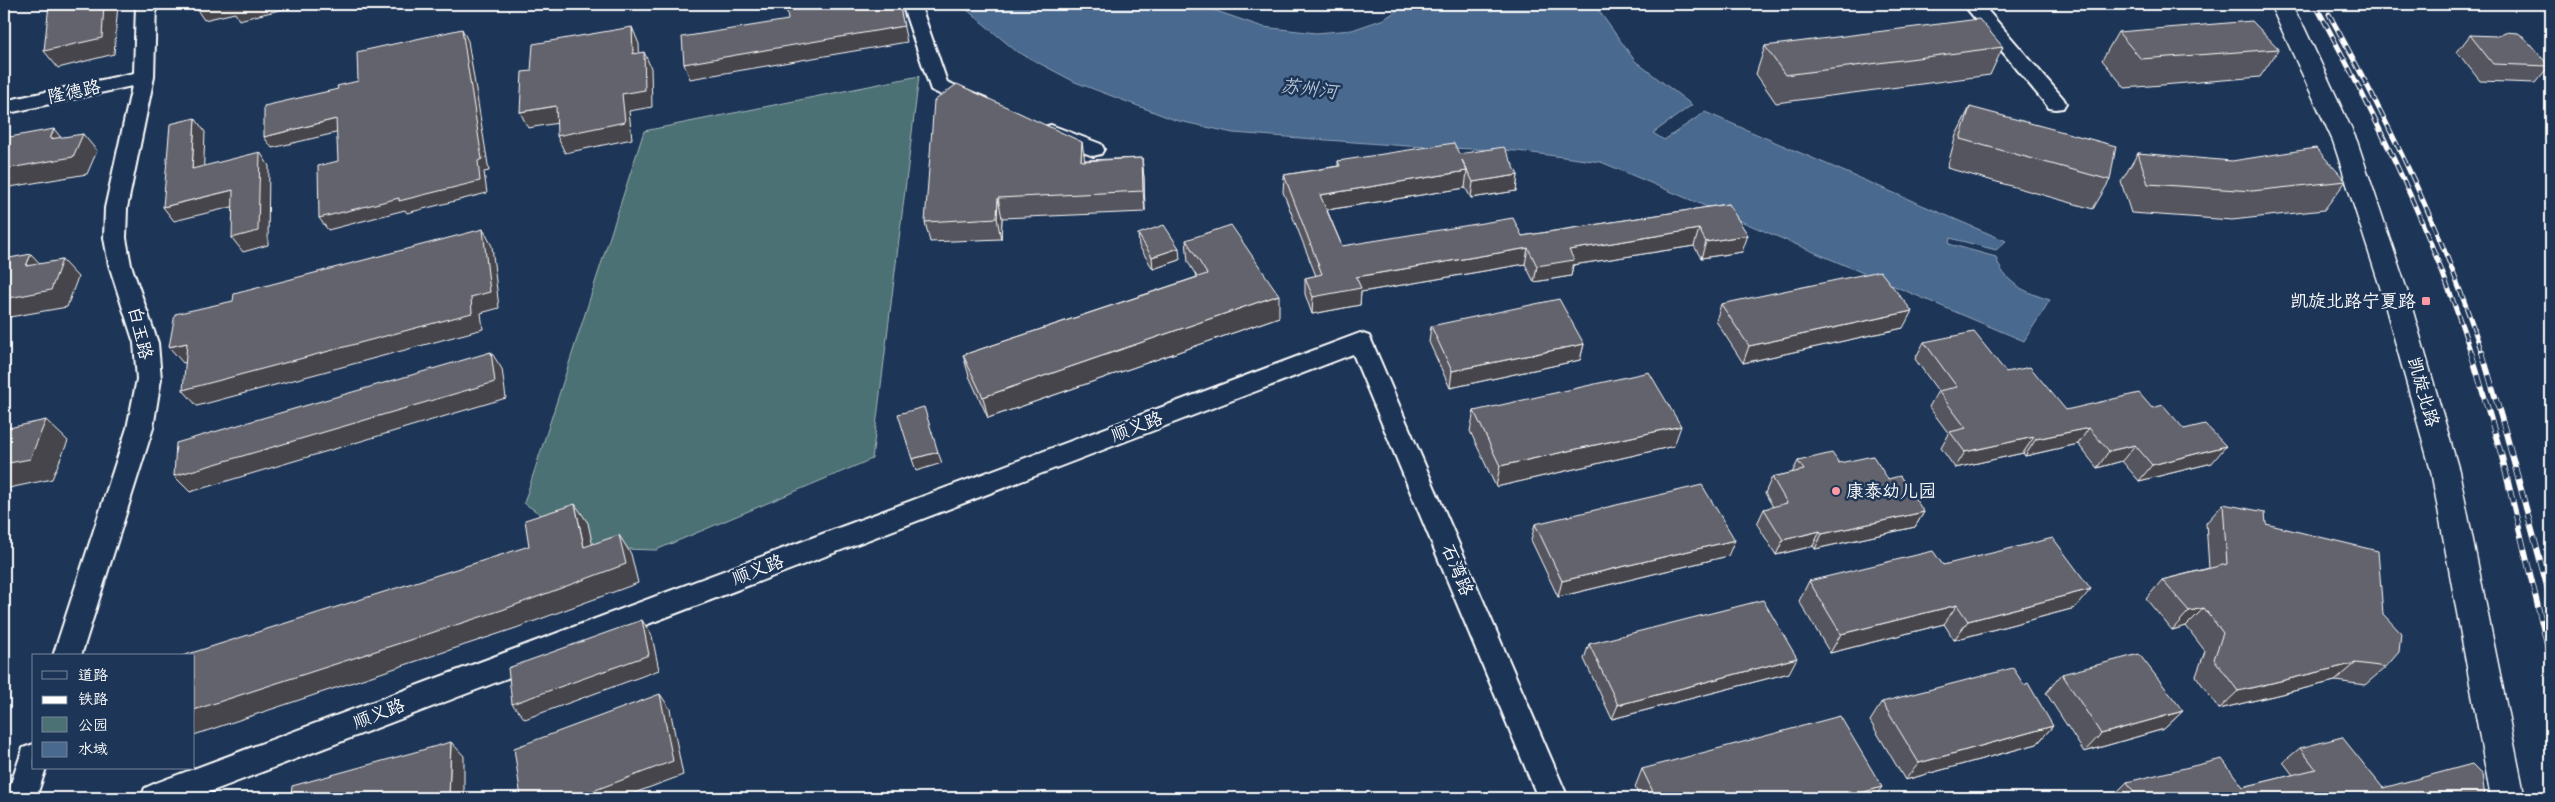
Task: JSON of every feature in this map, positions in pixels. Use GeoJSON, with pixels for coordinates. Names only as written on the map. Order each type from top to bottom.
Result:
{"type":"FeatureCollection","features":[{"type":"Feature","properties":{"kind":"street","name":"白玉路"},"geometry":{"type":"LineString","coordinates":[[68,654],[140,428],[148,379],[146,343],[120,265],[115,238],[116,208],[144,77],[146,4]]}},
{"type":"Feature","properties":{"kind":"street"},"geometry":{"type":"LineString","coordinates":[[908,4],[913,8],[938,86],[993,108]]}},
{"type":"Feature","properties":{"kind":"street"},"geometry":{"type":"LineString","coordinates":[[1972,4],[2056,102]]}},
{"type":"Feature","properties":{"kind":"street","name":"凯旋北路"},"geometry":{"type":"LineString","coordinates":[[2280,4],[2293,27],[2345,141],[2393,287],[2444,471],[2508,798]]}},
{"type":"Feature","properties":{"kind":"street","name":"隆德路"},"geometry":{"type":"LineString","coordinates":[[4,107],[144,77]]}},
{"type":"Feature","properties":{"kind":"street"},"geometry":{"type":"LineString","coordinates":[[1029,123],[1093,149]]}},
{"type":"Feature","properties":{"kind":"street","name":"顺义路"},"geometry":{"type":"LineString","coordinates":[[156,798],[1360,342]]}},
{"type":"Feature","properties":{"kind":"street","name":"石湾路"},"geometry":{"type":"LineString","coordinates":[[1360,342],[1553,798]]}},
{"type":"Feature","properties":{"kind":"street"},"geometry":{"type":"LineString","coordinates":[[21,798],[32,764]]}},
{"type":"Feature","properties":{"kind":"green space"},"geometry":{"type":"Polygon","coordinates":[[[919,76],[872,459],[656,550],[589,548],[524,503],[644,131],[919,76]]]}},
{"type":"Feature","properties":{"kind":"water","name":"苏州河"},"geometry":{"type":"Polygon","coordinates":[[[960,4],[1196,4],[1263,27],[1316,33],[1352,30],[1384,19],[1401,8],[1403,4],[1594,4],[1635,61],[1692,105],[1653,133],[1664,140],[1705,112],[2006,241],[1996,250],[1950,238],[1949,244],[1996,257],[2004,274],[2017,286],[2050,300],[2024,341],[1601,162],[1517,151],[1407,146],[1233,133],[1175,120],[1075,82],[1016,51],[960,4]]]}},
{"type":"Feature","properties":{"kind":"building"},"geometry":{"type":"Polygon","coordinates":[[[49,4],[104,4],[102,38],[44,51],[49,4]]]}},
{"type":"Feature","properties":{"kind":"building"},"geometry":{"type":"Polygon","coordinates":[[[786,4],[862,4],[863,7],[899,4],[904,26],[684,64],[682,37],[788,20],[786,4]]]}},
{"type":"Feature","properties":{"kind":"building"},"geometry":{"type":"Polygon","coordinates":[[[1979,19],[2003,47],[1785,75],[1765,46],[1979,19]]]}},
{"type":"Feature","properties":{"kind":"building"},"geometry":{"type":"Polygon","coordinates":[[[2252,21],[2279,49],[2141,59],[2118,32],[2252,21]]]}},
{"type":"Feature","properties":{"kind":"building"},"geometry":{"type":"Polygon","coordinates":[[[632,27],[633,54],[644,52],[645,90],[622,94],[625,122],[557,136],[556,106],[520,112],[522,72],[531,71],[533,44],[632,27]]]}},
{"type":"Feature","properties":{"kind":"building"},"geometry":{"type":"Polygon","coordinates":[[[462,29],[482,159],[478,161],[480,181],[399,201],[399,198],[319,218],[318,166],[338,161],[336,119],[264,137],[264,106],[338,89],[337,86],[358,81],[357,52],[462,29]]]}},
{"type":"Feature","properties":{"kind":"building"},"geometry":{"type":"Polygon","coordinates":[[[2505,32],[2518,33],[2524,37],[2549,66],[2493,64],[2470,35],[2497,36],[2505,32]]]}},
{"type":"Feature","properties":{"kind":"building"},"geometry":{"type":"Polygon","coordinates":[[[957,84],[1082,142],[1081,161],[1142,158],[1143,191],[998,198],[997,218],[925,222],[934,101],[957,84]]]}},
{"type":"Feature","properties":{"kind":"building"},"geometry":{"type":"Polygon","coordinates":[[[1970,107],[2116,146],[2110,180],[1960,139],[1970,107]]]}},
{"type":"Feature","properties":{"kind":"building"},"geometry":{"type":"Polygon","coordinates":[[[195,118],[192,169],[260,152],[258,231],[232,238],[233,190],[163,207],[170,124],[195,118]]]}},
{"type":"Feature","properties":{"kind":"building"},"geometry":{"type":"Polygon","coordinates":[[[54,129],[50,139],[83,134],[73,157],[4,169],[4,138],[54,129]]]}},
{"type":"Feature","properties":{"kind":"building"},"geometry":{"type":"Polygon","coordinates":[[[1454,143],[1459,154],[1504,147],[1518,175],[1473,182],[1462,160],[1467,171],[1320,195],[1342,246],[1513,218],[1522,236],[1728,204],[1748,235],[1706,242],[1699,229],[1569,250],[1574,260],[1537,266],[1528,248],[1356,277],[1361,288],[1313,297],[1305,278],[1322,274],[1284,175],[1340,166],[1338,161],[1454,143]]]}},
{"type":"Feature","properties":{"kind":"building"},"geometry":{"type":"Polygon","coordinates":[[[2316,148],[2346,181],[2252,191],[2148,184],[2138,153],[2232,161],[2316,148]]]}},
{"type":"Feature","properties":{"kind":"building"},"geometry":{"type":"Polygon","coordinates":[[[1164,225],[1179,248],[1152,257],[1138,234],[1164,225]]]}},
{"type":"Feature","properties":{"kind":"building"},"geometry":{"type":"Polygon","coordinates":[[[1231,225],[1279,295],[983,397],[963,355],[1207,274],[1186,240],[1231,225]]]}},
{"type":"Feature","properties":{"kind":"building"},"geometry":{"type":"Polygon","coordinates":[[[483,229],[490,292],[471,297],[472,313],[183,390],[187,343],[169,347],[175,314],[233,301],[234,294],[483,229]]]}},
{"type":"Feature","properties":{"kind":"building"},"geometry":{"type":"Polygon","coordinates":[[[31,254],[26,266],[62,260],[51,290],[4,299],[4,259],[31,254]]]}},
{"type":"Feature","properties":{"kind":"building"},"geometry":{"type":"Polygon","coordinates":[[[1880,271],[1912,311],[1749,346],[1721,304],[1880,271]]]}},
{"type":"Feature","properties":{"kind":"building"},"geometry":{"type":"Polygon","coordinates":[[[1559,299],[1584,344],[1452,371],[1431,326],[1559,299]]]}},
{"type":"Feature","properties":{"kind":"building"},"geometry":{"type":"Polygon","coordinates":[[[1974,332],[2006,372],[2030,367],[2066,410],[2139,393],[2152,408],[2163,405],[2184,429],[2205,424],[2226,446],[2152,465],[2135,445],[2109,451],[2089,428],[2036,439],[2034,437],[1965,452],[1950,432],[1966,428],[1938,391],[1957,387],[1924,342],[1974,332]]]}},
{"type":"Feature","properties":{"kind":"building"},"geometry":{"type":"Polygon","coordinates":[[[491,352],[495,382],[174,476],[176,443],[491,352]]]}},
{"type":"Feature","properties":{"kind":"building"},"geometry":{"type":"Polygon","coordinates":[[[1649,372],[1681,426],[1500,466],[1474,411],[1649,372]]]}},
{"type":"Feature","properties":{"kind":"building"},"geometry":{"type":"Polygon","coordinates":[[[924,407],[938,452],[912,459],[898,414],[924,407]]]}},
{"type":"Feature","properties":{"kind":"building"},"geometry":{"type":"Polygon","coordinates":[[[46,420],[30,459],[4,464],[4,429],[46,420]]]}},
{"type":"Feature","properties":{"kind":"building"},"geometry":{"type":"Polygon","coordinates":[[[1832,453],[1839,463],[1873,456],[1888,479],[1900,476],[1924,512],[1822,534],[1820,531],[1783,540],[1764,509],[1787,503],[1772,477],[1804,470],[1798,461],[1832,453]]]}},
{"type":"Feature","properties":{"kind":"building"},"geometry":{"type":"Polygon","coordinates":[[[1702,485],[1735,540],[1562,581],[1535,524],[1702,485]]]}},
{"type":"Feature","properties":{"kind":"building"},"geometry":{"type":"Polygon","coordinates":[[[575,504],[584,547],[619,535],[626,564],[502,610],[195,710],[195,654],[188,654],[529,546],[525,520],[575,504]]]}},
{"type":"Feature","properties":{"kind":"building"},"geometry":{"type":"Polygon","coordinates":[[[2223,504],[2265,512],[2266,524],[2378,551],[2383,614],[2401,633],[2399,652],[2386,667],[2356,663],[2238,691],[2214,659],[2223,633],[2204,608],[2189,611],[2162,580],[2227,564],[2223,504]]]}},
{"type":"Feature","properties":{"kind":"building"},"geometry":{"type":"Polygon","coordinates":[[[2053,538],[2091,589],[1968,621],[1957,605],[1841,634],[1809,581],[1933,551],[1943,565],[2053,538]]]}},
{"type":"Feature","properties":{"kind":"building"},"geometry":{"type":"Polygon","coordinates":[[[1763,600],[1797,658],[1618,705],[1589,644],[1763,600]]]}},
{"type":"Feature","properties":{"kind":"building"},"geometry":{"type":"Polygon","coordinates":[[[642,620],[649,655],[512,704],[508,668],[642,620]]]}},
{"type":"Feature","properties":{"kind":"building"},"geometry":{"type":"Polygon","coordinates":[[[2139,654],[2183,711],[2101,734],[2062,674],[2139,654]]]}},
{"type":"Feature","properties":{"kind":"building"},"geometry":{"type":"Polygon","coordinates":[[[2013,668],[2024,685],[2028,683],[2053,726],[1919,763],[1882,702],[2013,668]]]}},
{"type":"Feature","properties":{"kind":"building"},"geometry":{"type":"Polygon","coordinates":[[[660,694],[673,761],[574,798],[521,798],[514,748],[660,694]]]}},
{"type":"Feature","properties":{"kind":"building"},"geometry":{"type":"Polygon","coordinates":[[[1840,716],[1882,787],[1843,798],[1656,798],[1642,769],[1840,716]]]}},
{"type":"Feature","properties":{"kind":"building"},"geometry":{"type":"Polygon","coordinates":[[[2342,737],[2383,788],[2472,764],[2482,774],[2485,798],[2138,798],[2127,782],[2222,759],[2243,787],[2316,769],[2300,748],[2342,737]]]}},
{"type":"Feature","properties":{"kind":"building"},"geometry":{"type":"Polygon","coordinates":[[[451,742],[449,798],[291,798],[292,786],[451,742]]]}},
{"type":"Feature","properties":{"kind":"railway"},"geometry":{"type":"LineString","coordinates":[[2315,4],[2360,89],[2421,219],[2456,308],[2471,353]]}},
{"type":"Feature","properties":{"kind":"railway"},"geometry":{"type":"LineString","coordinates":[[2329,14],[2373,96],[2414,180],[2467,309],[2482,353]]}},
{"type":"Feature","properties":{"kind":"railway"},"geometry":{"type":"LineString","coordinates":[[2471,352],[2502,457],[2551,661]]}},
{"type":"Feature","properties":{"kind":"railway"},"geometry":{"type":"LineString","coordinates":[[2482,352],[2551,601]]}},
{"type":"Feature","properties":{"kind":"place","name":"凯旋北路宁夏路"},"geometry":{"type":"Point","coordinates":[2426,301]}},
{"type":"Feature","properties":{"kind":"place","name":"康泰幼儿园"},"geometry":{"type":"Point","coordinates":[1836,491]}}]}
